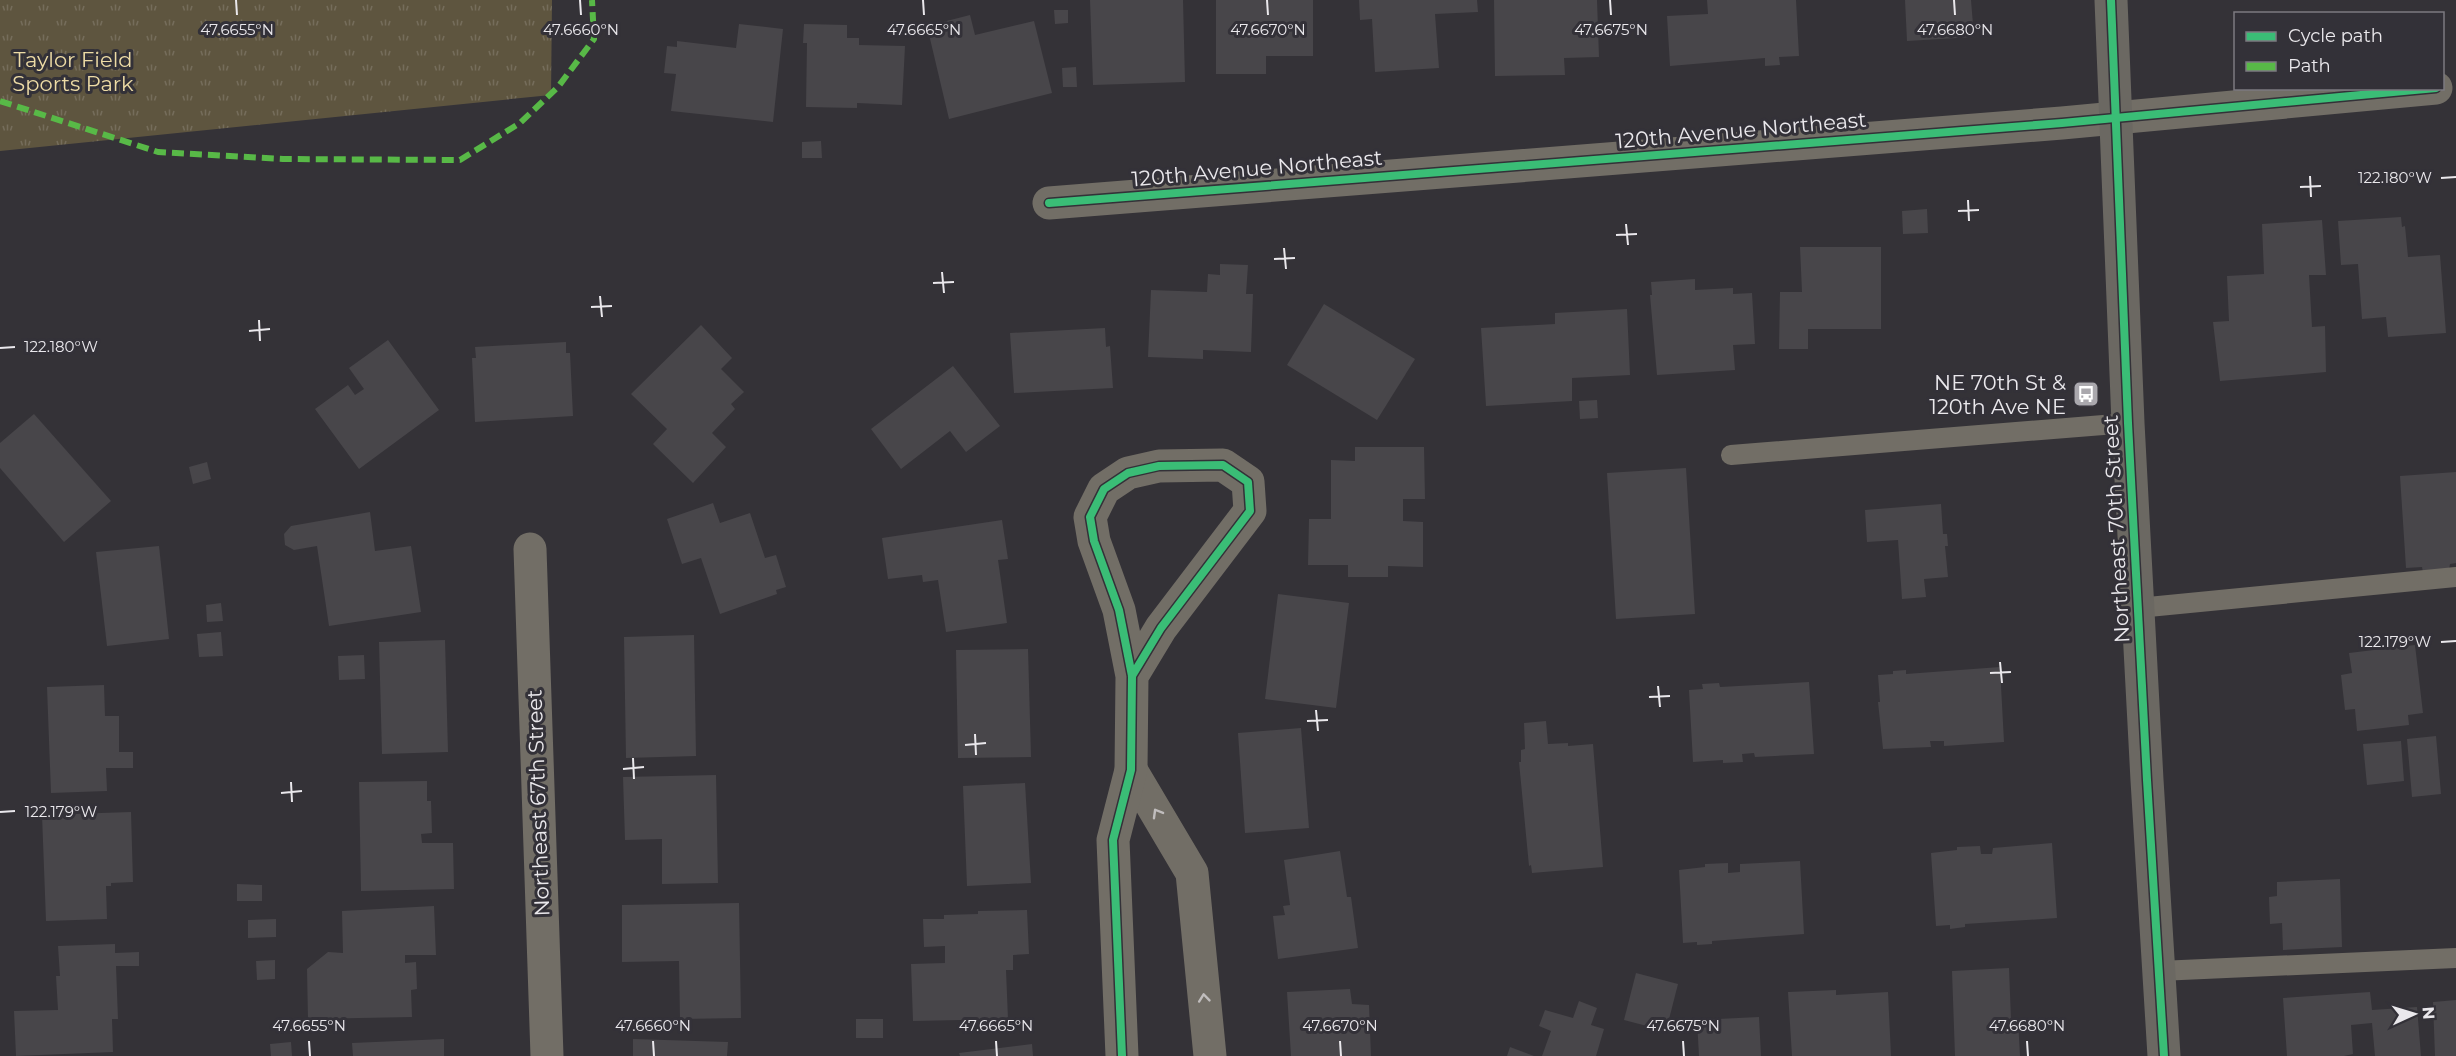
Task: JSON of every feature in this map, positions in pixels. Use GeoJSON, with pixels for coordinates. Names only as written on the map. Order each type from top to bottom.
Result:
{"type":"FeatureCollection","features":[{"type":"Feature","properties":{"kind":"main road","name":"Northeast 70th Street"},"geometry":{"type":"LineString","coordinates":[[2111,0],[2128,423],[2164,1056]]}},
{"type":"Feature","properties":{"kind":"street","name":"120th Avenue Northeast"},"geometry":{"type":"LineString","coordinates":[[1049,203],[2117,118],[2415,90]]}},
{"type":"Feature","properties":{"kind":"street"},"geometry":{"type":"LineString","coordinates":[[1122,1056],[1113,840],[1131,770],[1132,676],[1119,610],[1094,542],[1090,517],[1104,489],[1128,473],[1159,466],[1223,465],[1248,482],[1250,511],[1161,628],[1132,676]]}},
{"type":"Feature","properties":{"kind":"street","name":"Northeast 67th Street"},"geometry":{"type":"LineString","coordinates":[[530,549],[547,1056]]}},
{"type":"Feature","properties":{"kind":"street"},"geometry":{"type":"LineString","coordinates":[[1131,770],[1192,873],[1210,1056]]}},
{"type":"Feature","properties":{"kind":"lane"},"geometry":{"type":"LineString","coordinates":[[1731,455],[2128,423]]}},
{"type":"Feature","properties":{"kind":"lane"},"geometry":{"type":"LineString","coordinates":[[2138,608],[2456,577]]}},
{"type":"Feature","properties":{"kind":"lane"},"geometry":{"type":"LineString","coordinates":[[2159,972],[2456,958]]}},
{"type":"Feature","properties":{"kind":"green space","name":"Taylor Field Sports Park"},"geometry":{"type":"Polygon","coordinates":[[[0,0],[552,0],[551,95],[0,151],[0,0]]]}},
{"type":"Feature","properties":{"kind":"building"},"geometry":{"type":"Polygon","coordinates":[[[1090,0],[1183,0],[1185,82],[1093,85],[1090,0]]]}},
{"type":"Feature","properties":{"kind":"building"},"geometry":{"type":"Polygon","coordinates":[[[1216,0],[1313,0],[1313,56],[1266,56],[1266,74],[1216,74],[1216,0]]]}},
{"type":"Feature","properties":{"kind":"building"},"geometry":{"type":"Polygon","coordinates":[[[1359,0],[1477,0],[1478,12],[1435,14],[1439,68],[1375,72],[1372,19],[1360,20],[1359,0]]]}},
{"type":"Feature","properties":{"kind":"building"},"geometry":{"type":"Polygon","coordinates":[[[1494,0],[1597,0],[1599,57],[1564,58],[1565,75],[1495,76],[1494,0]]]}},
{"type":"Feature","properties":{"kind":"building"},"geometry":{"type":"Polygon","coordinates":[[[1707,0],[1796,0],[1799,56],[1779,57],[1780,65],[1765,66],[1765,58],[1670,66],[1667,16],[1708,14],[1707,0]]]}},
{"type":"Feature","properties":{"kind":"building"},"geometry":{"type":"Polygon","coordinates":[[[1905,0],[1971,0],[1974,37],[1907,41],[1905,0]]]}},
{"type":"Feature","properties":{"kind":"building"},"geometry":{"type":"Polygon","coordinates":[[[1054,10],[1068,10],[1068,23],[1055,24],[1054,10]]]}},
{"type":"Feature","properties":{"kind":"building"},"geometry":{"type":"Polygon","coordinates":[[[970,15],[975,35],[1034,21],[1052,93],[949,119],[927,26],[970,15]]]}},
{"type":"Feature","properties":{"kind":"building"},"geometry":{"type":"Polygon","coordinates":[[[739,24],[783,29],[773,122],[671,111],[676,74],[664,73],[667,46],[677,47],[677,41],[736,48],[739,24]]]}},
{"type":"Feature","properties":{"kind":"building"},"geometry":{"type":"Polygon","coordinates":[[[804,24],[847,25],[847,38],[859,38],[859,45],[905,46],[902,105],[857,103],[857,108],[806,107],[807,43],[803,43],[804,24]]]}},
{"type":"Feature","properties":{"kind":"building"},"geometry":{"type":"Polygon","coordinates":[[[1076,67],[1077,87],[1063,87],[1062,68],[1076,67]]]}},
{"type":"Feature","properties":{"kind":"building"},"geometry":{"type":"Polygon","coordinates":[[[821,141],[822,158],[802,158],[802,142],[821,141]]]}},
{"type":"Feature","properties":{"kind":"building"},"geometry":{"type":"Polygon","coordinates":[[[1927,209],[1928,233],[1903,234],[1902,211],[1927,209]]]}},
{"type":"Feature","properties":{"kind":"building"},"geometry":{"type":"Polygon","coordinates":[[[2401,217],[2402,227],[2405,226],[2408,257],[2440,255],[2446,333],[2388,337],[2386,317],[2362,319],[2358,264],[2341,265],[2338,221],[2401,217]]]}},
{"type":"Feature","properties":{"kind":"building"},"geometry":{"type":"Polygon","coordinates":[[[2322,220],[2326,275],[2309,275],[2312,327],[2325,326],[2326,372],[2220,381],[2213,322],[2229,321],[2227,276],[2264,274],[2262,224],[2322,220]]]}},
{"type":"Feature","properties":{"kind":"building"},"geometry":{"type":"Polygon","coordinates":[[[1800,247],[1881,247],[1881,329],[1808,329],[1808,349],[1779,349],[1780,292],[1802,292],[1800,247]]]}},
{"type":"Feature","properties":{"kind":"building"},"geometry":{"type":"Polygon","coordinates":[[[1220,264],[1248,265],[1246,294],[1253,294],[1251,352],[1203,350],[1203,359],[1148,357],[1151,290],[1207,292],[1208,274],[1220,275],[1220,264]]]}},
{"type":"Feature","properties":{"kind":"building"},"geometry":{"type":"Polygon","coordinates":[[[1695,279],[1695,290],[1733,288],[1733,294],[1752,293],[1755,344],[1733,345],[1735,370],[1657,375],[1650,295],[1652,295],[1651,282],[1695,279]]]}},
{"type":"Feature","properties":{"kind":"building"},"geometry":{"type":"Polygon","coordinates":[[[1324,304],[1415,359],[1377,420],[1287,365],[1324,304]]]}},
{"type":"Feature","properties":{"kind":"building"},"geometry":{"type":"Polygon","coordinates":[[[1627,309],[1630,375],[1572,378],[1572,401],[1486,406],[1481,328],[1555,324],[1555,313],[1627,309]]]}},
{"type":"Feature","properties":{"kind":"building"},"geometry":{"type":"Polygon","coordinates":[[[701,325],[732,358],[721,369],[744,392],[731,404],[735,409],[712,433],[726,447],[693,483],[653,444],[667,429],[631,394],[701,325]]]}},
{"type":"Feature","properties":{"kind":"building"},"geometry":{"type":"Polygon","coordinates":[[[1105,328],[1106,347],[1110,346],[1113,388],[1014,393],[1010,333],[1105,328]]]}},
{"type":"Feature","properties":{"kind":"building"},"geometry":{"type":"Polygon","coordinates":[[[388,340],[439,410],[359,469],[315,409],[348,385],[355,395],[364,389],[349,368],[388,340]]]}},
{"type":"Feature","properties":{"kind":"building"},"geometry":{"type":"Polygon","coordinates":[[[566,342],[566,353],[570,353],[573,416],[475,422],[472,358],[476,358],[475,347],[566,342]]]}},
{"type":"Feature","properties":{"kind":"building"},"geometry":{"type":"Polygon","coordinates":[[[953,366],[1000,426],[966,452],[950,431],[901,469],[871,429],[953,366]]]}},
{"type":"Feature","properties":{"kind":"building"},"geometry":{"type":"Polygon","coordinates":[[[1597,400],[1598,418],[1580,419],[1579,401],[1597,400]]]}},
{"type":"Feature","properties":{"kind":"building"},"geometry":{"type":"Polygon","coordinates":[[[34,414],[111,501],[64,542],[0,468],[0,443],[34,414]]]}},
{"type":"Feature","properties":{"kind":"building"},"geometry":{"type":"Polygon","coordinates":[[[1355,447],[1424,447],[1425,499],[1403,499],[1403,521],[1423,522],[1423,567],[1388,566],[1388,577],[1348,577],[1348,565],[1308,565],[1309,519],[1331,519],[1331,460],[1355,461],[1355,447]]]}},
{"type":"Feature","properties":{"kind":"building"},"geometry":{"type":"Polygon","coordinates":[[[207,462],[211,479],[193,484],[189,467],[207,462]]]}},
{"type":"Feature","properties":{"kind":"building"},"geometry":{"type":"Polygon","coordinates":[[[1686,468],[1695,614],[1616,619],[1607,473],[1686,468]]]}},
{"type":"Feature","properties":{"kind":"building"},"geometry":{"type":"Polygon","coordinates":[[[2456,472],[2456,563],[2450,564],[2449,570],[2423,572],[2422,567],[2406,568],[2400,476],[2456,472]]]}},
{"type":"Feature","properties":{"kind":"building"},"geometry":{"type":"Polygon","coordinates":[[[713,503],[720,523],[750,513],[765,558],[776,555],[786,587],[776,590],[777,594],[720,614],[701,558],[682,564],[667,519],[713,503]]]}},
{"type":"Feature","properties":{"kind":"building"},"geometry":{"type":"Polygon","coordinates":[[[1941,504],[1943,534],[1947,534],[1948,546],[1945,546],[1948,577],[1924,579],[1926,597],[1902,599],[1898,540],[1867,542],[1865,510],[1941,504]]]}},
{"type":"Feature","properties":{"kind":"building"},"geometry":{"type":"Polygon","coordinates":[[[370,512],[375,551],[411,546],[421,612],[329,626],[317,546],[294,550],[285,545],[284,534],[291,526],[370,512]]]}},
{"type":"Feature","properties":{"kind":"building"},"geometry":{"type":"Polygon","coordinates":[[[1002,520],[1008,559],[998,560],[1007,623],[946,632],[938,580],[923,582],[922,575],[888,579],[882,538],[1002,520]]]}},
{"type":"Feature","properties":{"kind":"building"},"geometry":{"type":"Polygon","coordinates":[[[159,546],[169,639],[107,646],[96,552],[159,546]]]}},
{"type":"Feature","properties":{"kind":"building"},"geometry":{"type":"Polygon","coordinates":[[[1278,594],[1349,603],[1336,708],[1265,699],[1278,594]]]}},
{"type":"Feature","properties":{"kind":"building"},"geometry":{"type":"Polygon","coordinates":[[[221,603],[223,621],[207,622],[206,605],[221,603]]]}},
{"type":"Feature","properties":{"kind":"building"},"geometry":{"type":"Polygon","coordinates":[[[221,632],[223,656],[199,657],[197,634],[221,632]]]}},
{"type":"Feature","properties":{"kind":"building"},"geometry":{"type":"Polygon","coordinates":[[[694,635],[696,756],[626,758],[624,637],[694,635]]]}},
{"type":"Feature","properties":{"kind":"building"},"geometry":{"type":"Polygon","coordinates":[[[445,640],[448,752],[382,754],[379,642],[445,640]]]}},
{"type":"Feature","properties":{"kind":"building"},"geometry":{"type":"Polygon","coordinates":[[[2415,645],[2423,713],[2408,715],[2409,725],[2357,731],[2355,709],[2345,710],[2341,675],[2352,673],[2349,653],[2415,645]]]}},
{"type":"Feature","properties":{"kind":"building"},"geometry":{"type":"Polygon","coordinates":[[[1028,649],[1031,757],[958,758],[956,650],[1028,649]]]}},
{"type":"Feature","properties":{"kind":"building"},"geometry":{"type":"Polygon","coordinates":[[[364,655],[365,679],[339,680],[338,656],[364,655]]]}},
{"type":"Feature","properties":{"kind":"building"},"geometry":{"type":"Polygon","coordinates":[[[2000,667],[2004,742],[1944,746],[1944,741],[1930,741],[1931,747],[1883,749],[1878,702],[1880,702],[1878,675],[1906,670],[1906,674],[2000,667]]]}},
{"type":"Feature","properties":{"kind":"building"},"geometry":{"type":"Polygon","coordinates":[[[1809,682],[1814,754],[1755,757],[1754,753],[1742,754],[1743,762],[1723,763],[1723,760],[1693,762],[1689,690],[1703,689],[1702,684],[1719,683],[1720,687],[1809,682]]]}},
{"type":"Feature","properties":{"kind":"building"},"geometry":{"type":"Polygon","coordinates":[[[104,685],[105,716],[119,716],[119,752],[133,752],[133,768],[106,768],[107,791],[51,793],[47,687],[104,685]]]}},
{"type":"Feature","properties":{"kind":"building"},"geometry":{"type":"Polygon","coordinates":[[[1546,721],[1548,744],[1568,743],[1568,746],[1593,744],[1603,867],[1532,873],[1531,865],[1529,866],[1519,762],[1521,762],[1521,750],[1525,749],[1524,723],[1546,721]]]}},
{"type":"Feature","properties":{"kind":"building"},"geometry":{"type":"Polygon","coordinates":[[[1301,728],[1309,828],[1245,833],[1238,733],[1301,728]]]}},
{"type":"Feature","properties":{"kind":"building"},"geometry":{"type":"Polygon","coordinates":[[[2436,736],[2441,794],[2412,797],[2407,739],[2436,736]]]}},
{"type":"Feature","properties":{"kind":"building"},"geometry":{"type":"Polygon","coordinates":[[[2401,741],[2404,781],[2367,785],[2363,744],[2401,741]]]}},
{"type":"Feature","properties":{"kind":"building"},"geometry":{"type":"Polygon","coordinates":[[[716,775],[718,883],[662,884],[662,839],[625,840],[623,777],[716,775]]]}},
{"type":"Feature","properties":{"kind":"building"},"geometry":{"type":"Polygon","coordinates":[[[427,781],[427,801],[431,801],[432,833],[421,834],[422,843],[453,843],[454,889],[361,891],[359,782],[427,781]]]}},
{"type":"Feature","properties":{"kind":"building"},"geometry":{"type":"Polygon","coordinates":[[[1025,783],[1031,883],[967,886],[963,786],[1025,783]]]}},
{"type":"Feature","properties":{"kind":"building"},"geometry":{"type":"Polygon","coordinates":[[[131,812],[133,882],[111,883],[111,886],[106,886],[107,919],[46,921],[42,815],[131,812]]]}},
{"type":"Feature","properties":{"kind":"building"},"geometry":{"type":"Polygon","coordinates":[[[2052,843],[2057,918],[1965,924],[1965,927],[1950,929],[1950,925],[1936,926],[1931,853],[1957,850],[1957,847],[1980,846],[1981,854],[1992,854],[1993,848],[2052,843]]]}},
{"type":"Feature","properties":{"kind":"building"},"geometry":{"type":"Polygon","coordinates":[[[1340,851],[1347,897],[1351,897],[1358,948],[1278,959],[1273,916],[1285,915],[1283,906],[1290,905],[1284,860],[1340,851]]]}},
{"type":"Feature","properties":{"kind":"building"},"geometry":{"type":"Polygon","coordinates":[[[1800,861],[1804,934],[1712,941],[1712,944],[1683,943],[1679,870],[1705,867],[1705,864],[1728,863],[1728,873],[1740,872],[1740,864],[1800,861]]]}},
{"type":"Feature","properties":{"kind":"building"},"geometry":{"type":"Polygon","coordinates":[[[2340,879],[2342,947],[2283,950],[2282,923],[2270,924],[2269,897],[2277,896],[2277,882],[2340,879]]]}},
{"type":"Feature","properties":{"kind":"building"},"geometry":{"type":"Polygon","coordinates":[[[237,884],[262,885],[262,901],[237,901],[237,884]]]}},
{"type":"Feature","properties":{"kind":"building"},"geometry":{"type":"Polygon","coordinates":[[[739,903],[741,1018],[680,1019],[679,961],[622,962],[622,905],[739,903]]]}},
{"type":"Feature","properties":{"kind":"building"},"geometry":{"type":"Polygon","coordinates":[[[434,906],[436,955],[405,955],[405,963],[416,962],[417,989],[411,990],[412,1017],[308,1019],[307,969],[328,952],[343,953],[342,911],[434,906]]]}},
{"type":"Feature","properties":{"kind":"building"},"geometry":{"type":"Polygon","coordinates":[[[1027,910],[1029,954],[1013,955],[1013,970],[1006,970],[1008,1019],[913,1021],[911,964],[945,963],[945,946],[924,947],[923,919],[944,919],[944,915],[978,914],[978,911],[1027,910]]]}},
{"type":"Feature","properties":{"kind":"building"},"geometry":{"type":"Polygon","coordinates":[[[276,919],[276,937],[248,938],[248,920],[276,919]]]}},
{"type":"Feature","properties":{"kind":"building"},"geometry":{"type":"Polygon","coordinates":[[[115,944],[115,953],[139,952],[139,966],[116,966],[118,1019],[112,1019],[113,1052],[16,1056],[14,1011],[58,1010],[56,976],[60,976],[58,946],[115,944]]]}},
{"type":"Feature","properties":{"kind":"building"},"geometry":{"type":"Polygon","coordinates":[[[275,960],[275,979],[257,980],[256,961],[275,960]]]}},
{"type":"Feature","properties":{"kind":"building"},"geometry":{"type":"Polygon","coordinates":[[[2009,968],[2011,1020],[2018,1019],[2020,1056],[1955,1056],[1952,971],[2009,968]]]}},
{"type":"Feature","properties":{"kind":"building"},"geometry":{"type":"Polygon","coordinates":[[[1636,973],[1678,984],[1666,1031],[1624,1020],[1636,973]]]}},
{"type":"Feature","properties":{"kind":"building"},"geometry":{"type":"Polygon","coordinates":[[[1350,989],[1352,1004],[1369,1005],[1371,1056],[1291,1056],[1287,992],[1350,989]]]}},
{"type":"Feature","properties":{"kind":"building"},"geometry":{"type":"Polygon","coordinates":[[[1836,990],[1836,995],[1888,992],[1891,1056],[1792,1056],[1788,992],[1836,990]]]}},
{"type":"Feature","properties":{"kind":"building"},"geometry":{"type":"Polygon","coordinates":[[[2370,992],[2372,1010],[2417,1007],[2421,1056],[2375,1056],[2372,1023],[2351,1025],[2353,1054],[2287,1056],[2283,998],[2370,992]]]}},
{"type":"Feature","properties":{"kind":"building"},"geometry":{"type":"Polygon","coordinates":[[[2456,1000],[2456,1056],[2435,1056],[2433,1002],[2456,1000]]]}},
{"type":"Feature","properties":{"kind":"building"},"geometry":{"type":"Polygon","coordinates":[[[1579,1001],[1597,1008],[1591,1025],[1604,1029],[1596,1056],[1542,1056],[1551,1031],[1539,1026],[1545,1010],[1573,1018],[1579,1001]]]}},
{"type":"Feature","properties":{"kind":"building"},"geometry":{"type":"Polygon","coordinates":[[[1759,1017],[1761,1056],[1699,1056],[1697,1020],[1759,1017]]]}},
{"type":"Feature","properties":{"kind":"building"},"geometry":{"type":"Polygon","coordinates":[[[856,1019],[883,1019],[883,1038],[856,1038],[856,1019]]]}},
{"type":"Feature","properties":{"kind":"building"},"geometry":{"type":"Polygon","coordinates":[[[642,1020],[663,1020],[663,1028],[642,1029],[642,1020]]]}},
{"type":"Feature","properties":{"kind":"building"},"geometry":{"type":"Polygon","coordinates":[[[444,1039],[444,1056],[353,1056],[352,1043],[444,1039]]]}},
{"type":"Feature","properties":{"kind":"building"},"geometry":{"type":"Polygon","coordinates":[[[633,1039],[728,1042],[727,1056],[633,1056],[633,1039]]]}},
{"type":"Feature","properties":{"kind":"building"},"geometry":{"type":"Polygon","coordinates":[[[291,1042],[292,1056],[271,1056],[270,1044],[291,1042]]]}},
{"type":"Feature","properties":{"kind":"building"},"geometry":{"type":"Polygon","coordinates":[[[1032,1044],[1033,1056],[960,1056],[959,1053],[1032,1044]]]}},
{"type":"Feature","properties":{"kind":"building"},"geometry":{"type":"Polygon","coordinates":[[[1510,1047],[1534,1056],[1507,1056],[1510,1047]]]}},
{"type":"Feature","properties":{"kind":"marked path"},"geometry":{"type":"LineString","coordinates":[[0,101],[158,152],[283,159],[460,160],[520,123],[558,87],[594,39],[592,0]]}},
{"type":"Feature","properties":{"kind":"cycle path"},"geometry":{"type":"LineString","coordinates":[[2111,0],[2128,423],[2164,1056]]}},
{"type":"Feature","properties":{"kind":"cycle path"},"geometry":{"type":"LineString","coordinates":[[1049,203],[2062,123],[2415,90]]}},
{"type":"Feature","properties":{"kind":"cycle path"},"geometry":{"type":"LineString","coordinates":[[1122,1056],[1113,840],[1131,770],[1132,676],[1119,610],[1094,541],[1090,517],[1104,489],[1128,473],[1159,466],[1223,465],[1248,482],[1250,511],[1161,628],[1132,676]]}},
{"type":"Feature","properties":{"kind":"place","name":"NE 70th St & 120th Ave NE"},"geometry":{"type":"Point","coordinates":[2086,394]}}]}
